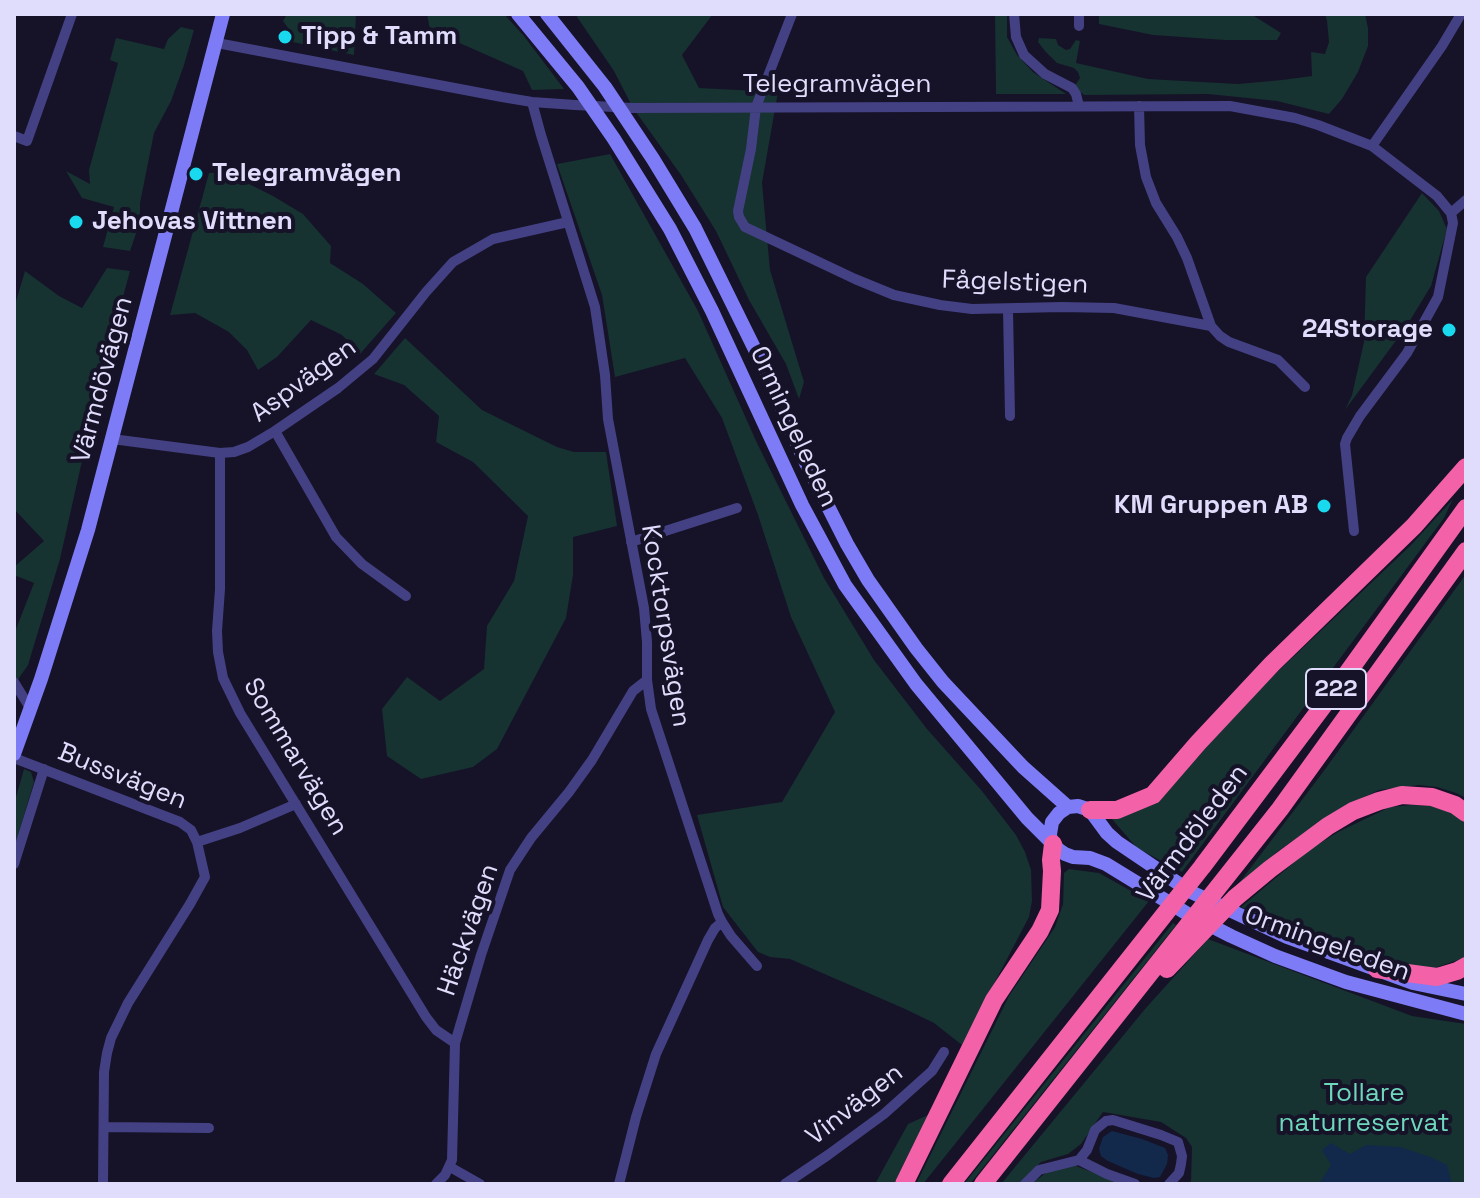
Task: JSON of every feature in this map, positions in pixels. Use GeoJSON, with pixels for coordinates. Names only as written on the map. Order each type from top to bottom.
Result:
{"type":"FeatureCollection","features":[{"type":"Feature","properties":{"kind":"highway"},"geometry":{"type":"LineString","coordinates":[[1090,810],[1117,810],[1153,795],[1272,664],[1414,526],[1466,467]]}},
{"type":"Feature","properties":{"kind":"highway","name":"Värmdöleden"},"geometry":{"type":"LineString","coordinates":[[951,1184],[1202,867],[1466,508]]}},
{"type":"Feature","properties":{"kind":"highway","name":"Värmdöleden"},"geometry":{"type":"LineString","coordinates":[[983,1184],[1280,809],[1466,551]]}},
{"type":"Feature","properties":{"kind":"highway"},"geometry":{"type":"LineString","coordinates":[[1093,1046],[1235,898],[1298,846],[1328,826],[1353,811],[1402,795],[1432,797],[1455,805],[1466,813]]}},
{"type":"Feature","properties":{"kind":"highway"},"geometry":{"type":"LineString","coordinates":[[904,1184],[994,1000],[1040,931],[1050,910],[1052,843]]}},
{"type":"Feature","properties":{"kind":"highway"},"geometry":{"type":"LineString","coordinates":[[1377,969],[1437,977],[1466,966]]}},
{"type":"Feature","properties":{"kind":"main road","name":"Värmdövägen"},"geometry":{"type":"LineString","coordinates":[[14,756],[88,530],[223,14]]}},
{"type":"Feature","properties":{"kind":"main road","name":"Ormingeleden"},"geometry":{"type":"LineString","coordinates":[[518,14],[568,74],[614,139],[670,229],[712,311],[802,505],[845,585],[916,684],[1027,818],[1065,854],[1098,861],[1186,913],[1275,956],[1346,982],[1466,1014]]}},
{"type":"Feature","properties":{"kind":"main road"},"geometry":{"type":"LineString","coordinates":[[547,14],[586,60]]}},
{"type":"Feature","properties":{"kind":"main road"},"geometry":{"type":"LineString","coordinates":[[556,14],[586,60]]}},
{"type":"Feature","properties":{"kind":"main road","name":"Ormingeleden"},"geometry":{"type":"LineString","coordinates":[[586,60],[695,228],[768,376],[811,473],[868,580],[943,682],[1023,767],[1068,807]]}},
{"type":"Feature","properties":{"kind":"main road"},"geometry":{"type":"LineString","coordinates":[[1052,843],[1052,822],[1059,813],[1068,807],[1078,806],[1090,810]]}},
{"type":"Feature","properties":{"kind":"main road","name":"Ormingeleden"},"geometry":{"type":"LineString","coordinates":[[1090,810],[1107,833],[1142,861],[1191,892],[1287,937],[1413,983],[1466,994]]}},
{"type":"Feature","properties":{"kind":"street"},"geometry":{"type":"LineString","coordinates":[[14,136],[27,141],[72,14]]}},
{"type":"Feature","properties":{"kind":"street","name":"Fågelstigen"},"geometry":{"type":"LineString","coordinates":[[792,14],[756,107],[738,211],[745,227],[811,260],[894,295],[940,305],[972,309],[1114,308],[1211,326],[1229,342],[1278,360],[1305,387]]}},
{"type":"Feature","properties":{"kind":"street"},"geometry":{"type":"LineString","coordinates":[[1014,14],[1014,30],[1024,55],[1045,74],[1072,88],[1079,106]]}},
{"type":"Feature","properties":{"kind":"street"},"geometry":{"type":"LineString","coordinates":[[1079,14],[1079,26]]}},
{"type":"Feature","properties":{"kind":"street"},"geometry":{"type":"LineString","coordinates":[[1372,146],[1461,14]]}},
{"type":"Feature","properties":{"kind":"street","name":"Telegramvägen"},"geometry":{"type":"LineString","coordinates":[[217,43],[532,102],[633,108],[1230,106],[1318,125],[1372,146],[1437,196],[1451,213]]}},
{"type":"Feature","properties":{"kind":"street","name":"Kocktorpsvägen"},"geometry":{"type":"LineString","coordinates":[[532,102],[595,307],[608,419],[644,608],[647,680],[656,728],[722,922],[757,966]]}},
{"type":"Feature","properties":{"kind":"street"},"geometry":{"type":"LineString","coordinates":[[1139,106],[1140,145],[1146,177],[1156,203],[1187,258],[1211,326]]}},
{"type":"Feature","properties":{"kind":"street"},"geometry":{"type":"LineString","coordinates":[[1354,531],[1345,444],[1360,416],[1407,353],[1438,297],[1453,223],[1451,213],[1466,200]]}},
{"type":"Feature","properties":{"kind":"street","name":"Aspvägen"},"geometry":{"type":"LineString","coordinates":[[112,439],[220,453],[248,447],[352,377],[373,359],[453,262],[493,239],[568,222]]}},
{"type":"Feature","properties":{"kind":"street"},"geometry":{"type":"LineString","coordinates":[[1008,309],[1010,416]]}},
{"type":"Feature","properties":{"kind":"street"},"geometry":{"type":"LineString","coordinates":[[275,431],[346,549],[406,596]]}},
{"type":"Feature","properties":{"kind":"street","name":"Sommarvägen"},"geometry":{"type":"LineString","coordinates":[[220,453],[217,631],[223,678],[232,699],[426,1017],[436,1030],[455,1043]]}},
{"type":"Feature","properties":{"kind":"street"},"geometry":{"type":"LineString","coordinates":[[631,542],[737,508]]}},
{"type":"Feature","properties":{"kind":"street","name":"Häckvägen"},"geometry":{"type":"LineString","coordinates":[[450,1167],[455,1043],[484,943],[510,870],[592,760],[633,691],[647,680]]}},
{"type":"Feature","properties":{"kind":"street"},"geometry":{"type":"LineString","coordinates":[[14,682],[30,708]]}},
{"type":"Feature","properties":{"kind":"street","name":"Bussvägen"},"geometry":{"type":"LineString","coordinates":[[14,756],[180,822],[191,830],[197,842],[296,804]]}},
{"type":"Feature","properties":{"kind":"street"},"geometry":{"type":"LineString","coordinates":[[14,864],[44,769]]}},
{"type":"Feature","properties":{"kind":"street"},"geometry":{"type":"LineString","coordinates":[[103,1184],[104,1072],[111,1038],[128,1003],[205,877],[197,842]]}},
{"type":"Feature","properties":{"kind":"street"},"geometry":{"type":"LineString","coordinates":[[619,1184],[656,1054],[708,940],[722,922]]}},
{"type":"Feature","properties":{"kind":"street","name":"Vinvägen"},"geometry":{"type":"LineString","coordinates":[[785,1184],[894,1105],[932,1071],[944,1052]]}},
{"type":"Feature","properties":{"kind":"street"},"geometry":{"type":"LineString","coordinates":[[1025,1184],[1039,1170],[1079,1160],[1095,1130],[1106,1121],[1113,1120],[1178,1142],[1181,1164],[1179,1173],[1169,1184]]}},
{"type":"Feature","properties":{"kind":"street"},"geometry":{"type":"LineString","coordinates":[[104,1127],[209,1128]]}},
{"type":"Feature","properties":{"kind":"street"},"geometry":{"type":"LineString","coordinates":[[1079,1160],[1135,1184]]}},
{"type":"Feature","properties":{"kind":"street"},"geometry":{"type":"LineString","coordinates":[[436,1184],[450,1167],[480,1184]]}},
{"type":"Feature","properties":{"kind":"green space"},"geometry":{"type":"Polygon","coordinates":[[[287,14],[356,14],[354,55],[288,41],[290,31],[283,21],[287,14]]]}},
{"type":"Feature","properties":{"kind":"green space"},"geometry":{"type":"Polygon","coordinates":[[[427,14],[504,14],[564,89],[532,90],[523,71],[430,30],[427,14]]]}},
{"type":"Feature","properties":{"kind":"green space"},"geometry":{"type":"Polygon","coordinates":[[[575,14],[713,14],[682,55],[699,88],[778,92],[762,183],[770,270],[804,382],[799,399],[786,364],[749,300],[716,231],[633,108],[614,71],[575,14]]]}},
{"type":"Feature","properties":{"kind":"green space"},"geometry":{"type":"Polygon","coordinates":[[[995,14],[1007,14],[1007,37],[1017,55],[1033,72],[1066,94],[996,94],[995,14]]]}},
{"type":"Feature","properties":{"kind":"green space"},"geometry":{"type":"Polygon","coordinates":[[[1099,14],[1251,14],[1281,33],[1277,40],[1153,35],[1099,24],[1099,14]]]}},
{"type":"Feature","properties":{"kind":"green space"},"geometry":{"type":"Polygon","coordinates":[[[1325,14],[1365,14],[1368,28],[1368,46],[1358,72],[1329,114],[1277,101],[1208,94],[1084,95],[1076,88],[1080,78],[1078,72],[1057,63],[1038,42],[1039,38],[1056,39],[1058,45],[1066,50],[1076,40],[1080,41],[1076,63],[1148,79],[1238,84],[1282,80],[1312,76],[1311,52],[1325,54],[1329,42],[1325,14]]]}},
{"type":"Feature","properties":{"kind":"green space"},"geometry":{"type":"Polygon","coordinates":[[[181,27],[194,30],[171,101],[154,133],[140,203],[140,222],[130,251],[103,247],[114,207],[82,198],[66,171],[90,184],[89,170],[118,63],[110,60],[116,38],[164,49],[168,39],[181,27]]]}},
{"type":"Feature","properties":{"kind":"green space"},"geometry":{"type":"Polygon","coordinates":[[[610,154],[698,311],[757,443],[824,578],[874,660],[927,729],[982,791],[1016,835],[1025,852],[1031,870],[1029,917],[962,1045],[934,1023],[905,1009],[790,959],[758,952],[723,907],[697,815],[782,802],[835,712],[791,617],[722,418],[685,358],[615,377],[602,295],[557,164],[610,154]]]}},
{"type":"Feature","properties":{"kind":"green space"},"geometry":{"type":"Polygon","coordinates":[[[225,172],[303,214],[331,246],[330,263],[363,284],[396,313],[360,354],[342,335],[311,320],[277,357],[258,370],[247,350],[229,332],[195,313],[170,315],[209,173],[225,172]]]}},
{"type":"Feature","properties":{"kind":"green space"},"geometry":{"type":"Polygon","coordinates":[[[1422,193],[1439,211],[1447,229],[1431,286],[1406,327],[1345,410],[1352,395],[1364,342],[1366,277],[1422,193]]]}},
{"type":"Feature","properties":{"kind":"green space"},"geometry":{"type":"Polygon","coordinates":[[[107,268],[130,271],[100,381],[60,559],[28,665],[17,681],[14,676],[14,634],[34,583],[14,575],[14,567],[44,541],[14,509],[14,308],[25,271],[59,296],[82,308],[107,268]]]}},
{"type":"Feature","properties":{"kind":"green space"},"geometry":{"type":"Polygon","coordinates":[[[405,338],[482,410],[557,447],[574,452],[606,452],[617,526],[573,537],[573,575],[566,618],[497,749],[473,767],[421,779],[387,756],[382,709],[407,677],[440,701],[484,669],[487,626],[514,581],[528,516],[473,462],[436,442],[439,416],[404,385],[374,374],[405,338]]]}},
{"type":"Feature","properties":{"kind":"green space"},"geometry":{"type":"Polygon","coordinates":[[[1453,499],[1444,518],[1182,872],[1137,848],[1111,818],[1157,803],[1250,698],[1411,545],[1453,499]]]}},
{"type":"Feature","properties":{"kind":"green space"},"geometry":{"type":"Polygon","coordinates":[[[1466,574],[1466,798],[1437,787],[1419,785],[1379,790],[1324,819],[1277,852],[1233,891],[1323,772],[1466,574]]]}},
{"type":"Feature","properties":{"kind":"green space"},"geometry":{"type":"Polygon","coordinates":[[[24,769],[31,772],[34,782],[14,848],[14,804],[24,769]]]}},
{"type":"Feature","properties":{"kind":"green space"},"geometry":{"type":"Polygon","coordinates":[[[1412,805],[1449,811],[1466,822],[1466,957],[1434,968],[1413,966],[1350,949],[1241,907],[1309,850],[1338,832],[1390,807],[1412,805]]]}},
{"type":"Feature","properties":{"kind":"green space"},"geometry":{"type":"Polygon","coordinates":[[[1069,869],[1099,873],[1149,901],[923,1184],[916,1184],[1009,996],[1055,927],[1063,904],[1064,873],[1069,869]]]}},
{"type":"Feature","properties":{"kind":"green space"},"geometry":{"type":"Polygon","coordinates":[[[1173,923],[1176,925],[970,1184],[964,1184],[1173,923]]]}},
{"type":"Feature","properties":{"kind":"green space","name":"Tollare naturreservat"},"geometry":{"type":"Polygon","coordinates":[[[1208,939],[1412,1016],[1466,1024],[1466,1184],[1188,1184],[1191,1181],[1192,1147],[1186,1138],[1161,1122],[1103,1112],[1081,1144],[1068,1154],[1041,1162],[1020,1184],[1001,1184],[1145,1009],[1208,939]]]}},
{"type":"Feature","properties":{"kind":"green space"},"geometry":{"type":"Polygon","coordinates":[[[928,1115],[894,1184],[875,1184],[908,1124],[928,1115]]]}},
{"type":"Feature","properties":{"kind":"green space"},"geometry":{"type":"Polygon","coordinates":[[[1076,1166],[1124,1184],[1031,1184],[1047,1172],[1076,1166]]]}},
{"type":"Feature","properties":{"kind":"water"},"geometry":{"type":"Polygon","coordinates":[[[1112,1131],[1165,1148],[1167,1164],[1160,1177],[1138,1174],[1101,1156],[1099,1149],[1103,1137],[1112,1131]]]}},
{"type":"Feature","properties":{"kind":"water"},"geometry":{"type":"Polygon","coordinates":[[[1331,1143],[1350,1154],[1366,1145],[1400,1147],[1433,1158],[1447,1165],[1452,1184],[1319,1184],[1331,1165],[1322,1150],[1331,1143]]]}},
{"type":"Feature","properties":{"kind":"place","name":"Tipp & Tamm"},"geometry":{"type":"Point","coordinates":[285,37]}},
{"type":"Feature","properties":{"kind":"place","name":"Telegramvägen"},"geometry":{"type":"Point","coordinates":[196,174]}},
{"type":"Feature","properties":{"kind":"place","name":"Jehovas Vittnen"},"geometry":{"type":"Point","coordinates":[76,222]}},
{"type":"Feature","properties":{"kind":"place","name":"24Storage"},"geometry":{"type":"Point","coordinates":[1449,330]}},
{"type":"Feature","properties":{"kind":"place","name":"KM Gruppen AB"},"geometry":{"type":"Point","coordinates":[1324,506]}}]}
